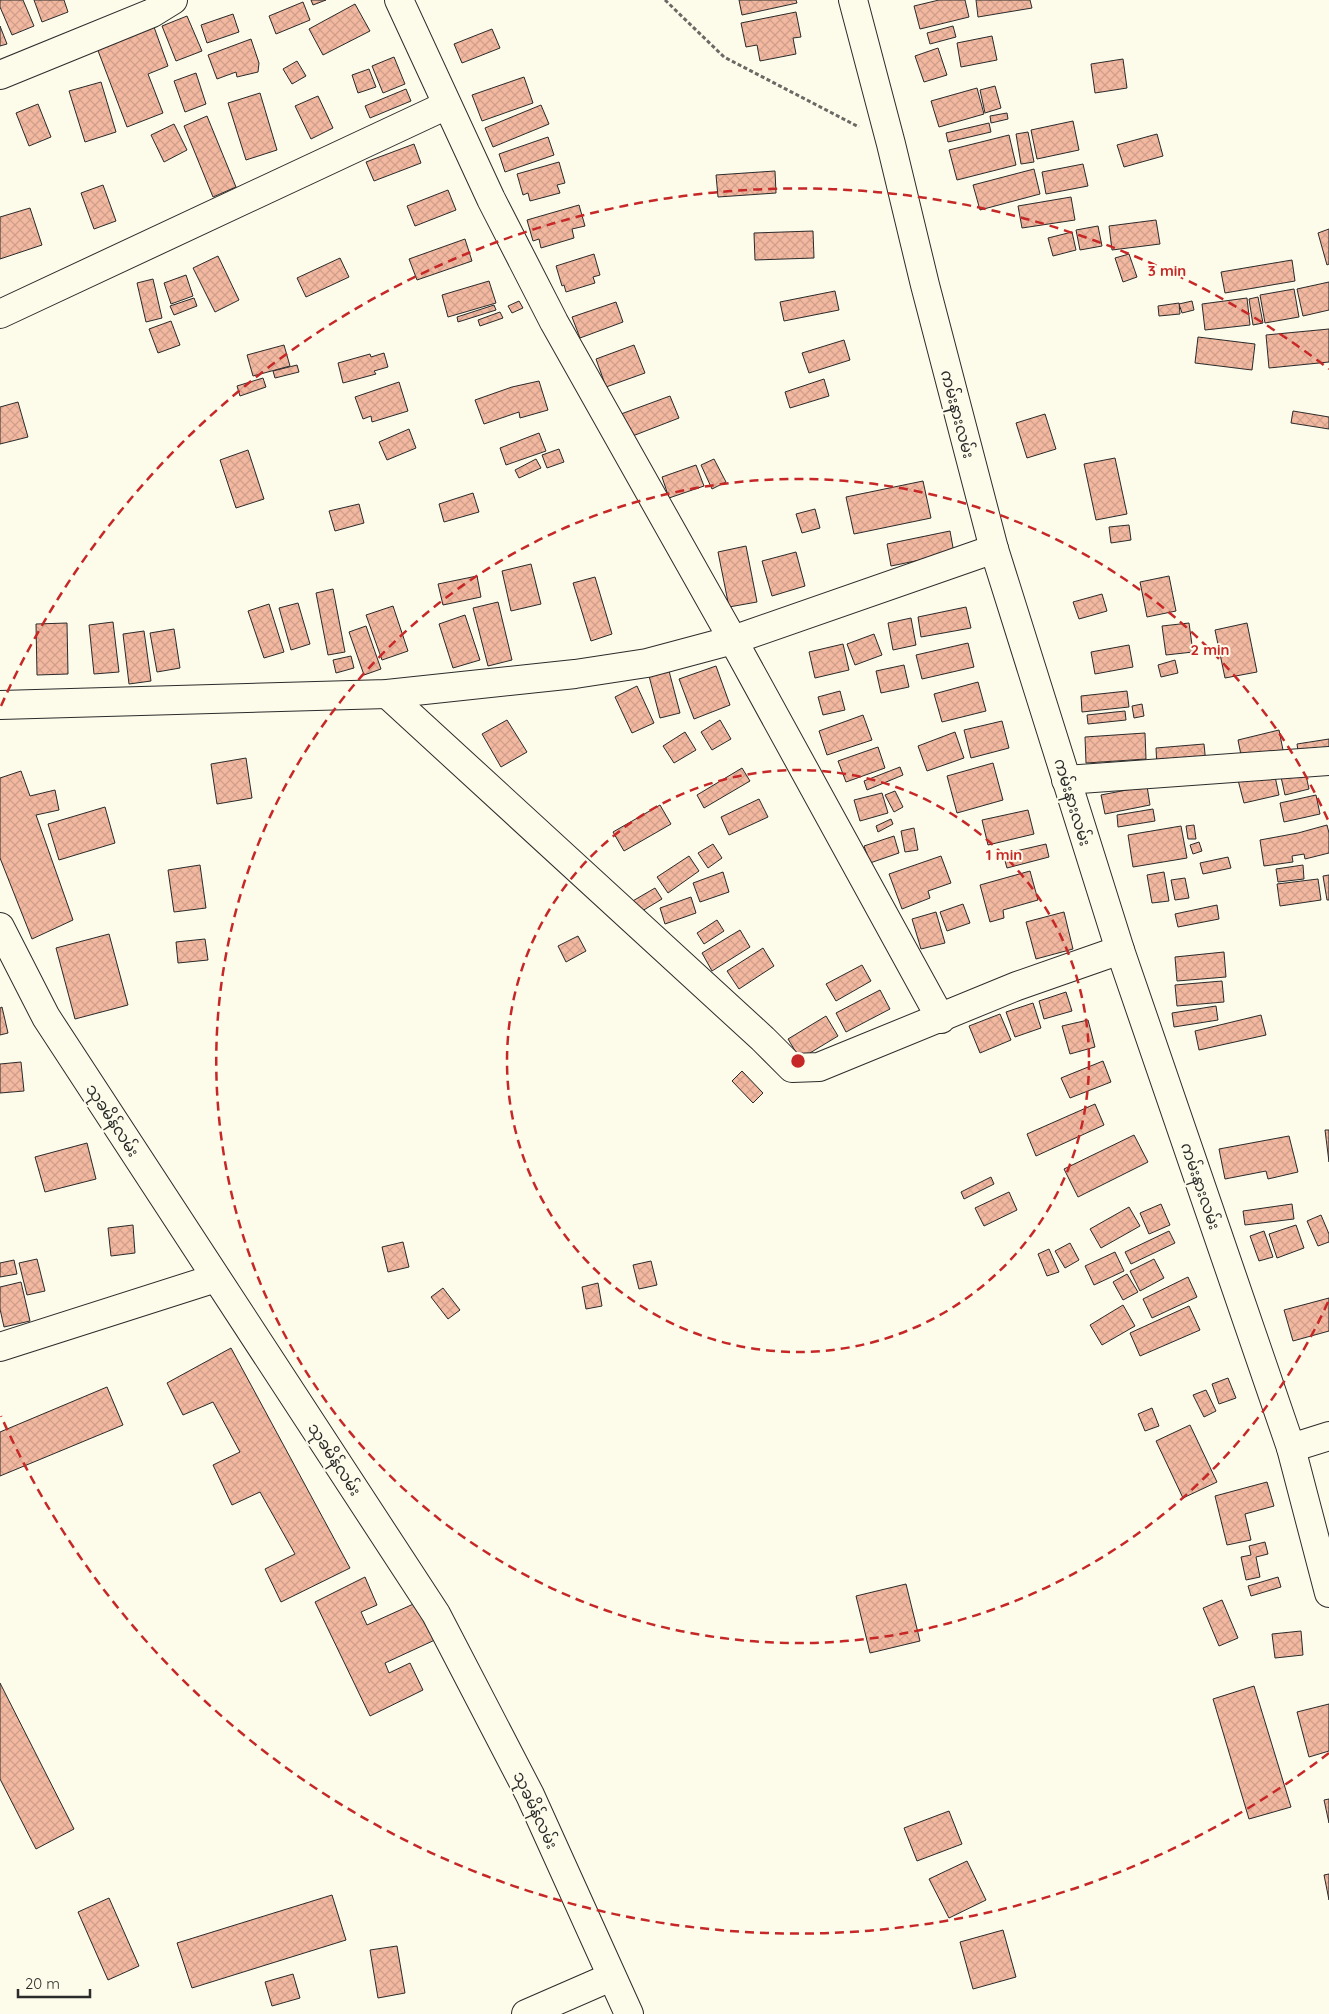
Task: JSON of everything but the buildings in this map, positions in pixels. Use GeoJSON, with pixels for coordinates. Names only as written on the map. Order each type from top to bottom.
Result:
{"type":"FeatureCollection","features":[{"type":"Feature","properties":{"kind":"street"},"geometry":{"type":"LineString","coordinates":[[0,75],[152,13],[173,0]]}},
{"type":"Feature","properties":{"kind":"street"},"geometry":{"type":"LineString","coordinates":[[399,0],[491,199],[554,322],[734,640],[941,1018]]}},
{"type":"Feature","properties":{"kind":"street","name":"ကမ်းနားလမ်း"},"geometry":{"type":"LineString","coordinates":[[853,0],[994,549],[1120,950],[1291,1448],[1329,1593]]}},
{"type":"Feature","properties":{"kind":"street"},"geometry":{"type":"LineString","coordinates":[[0,314],[447,104]]}},
{"type":"Feature","properties":{"kind":"street"},"geometry":{"type":"LineString","coordinates":[[0,705],[387,694],[575,674],[630,666],[734,640],[994,549]]}},
{"type":"Feature","properties":{"kind":"street"},"geometry":{"type":"LineString","coordinates":[[387,694],[763,1039],[792,1068],[820,1067],[1017,986],[1120,950]]}},
{"type":"Feature","properties":{"kind":"street"},"geometry":{"type":"LineString","coordinates":[[1066,780],[1329,761]]}},
{"type":"Feature","properties":{"kind":"street","name":"သုခမိန်လမ်း"},"geometry":{"type":"LineString","coordinates":[[0,927],[46,1017],[436,1614],[530,1795],[629,2014]]}},
{"type":"Feature","properties":{"kind":"street"},"geometry":{"type":"LineString","coordinates":[[0,1348],[216,1278]]}},
{"type":"Feature","properties":{"kind":"street"},"geometry":{"type":"LineString","coordinates":[[1291,1448],[1329,1436]]}},
{"type":"Feature","properties":{"kind":"street"},"geometry":{"type":"LineString","coordinates":[[526,2014],[611,1977]]}},
{"type":"Feature","properties":{"kind":"path"},"geometry":{"type":"LineString","coordinates":[[665,0],[724,57],[891,144]]}}]}
